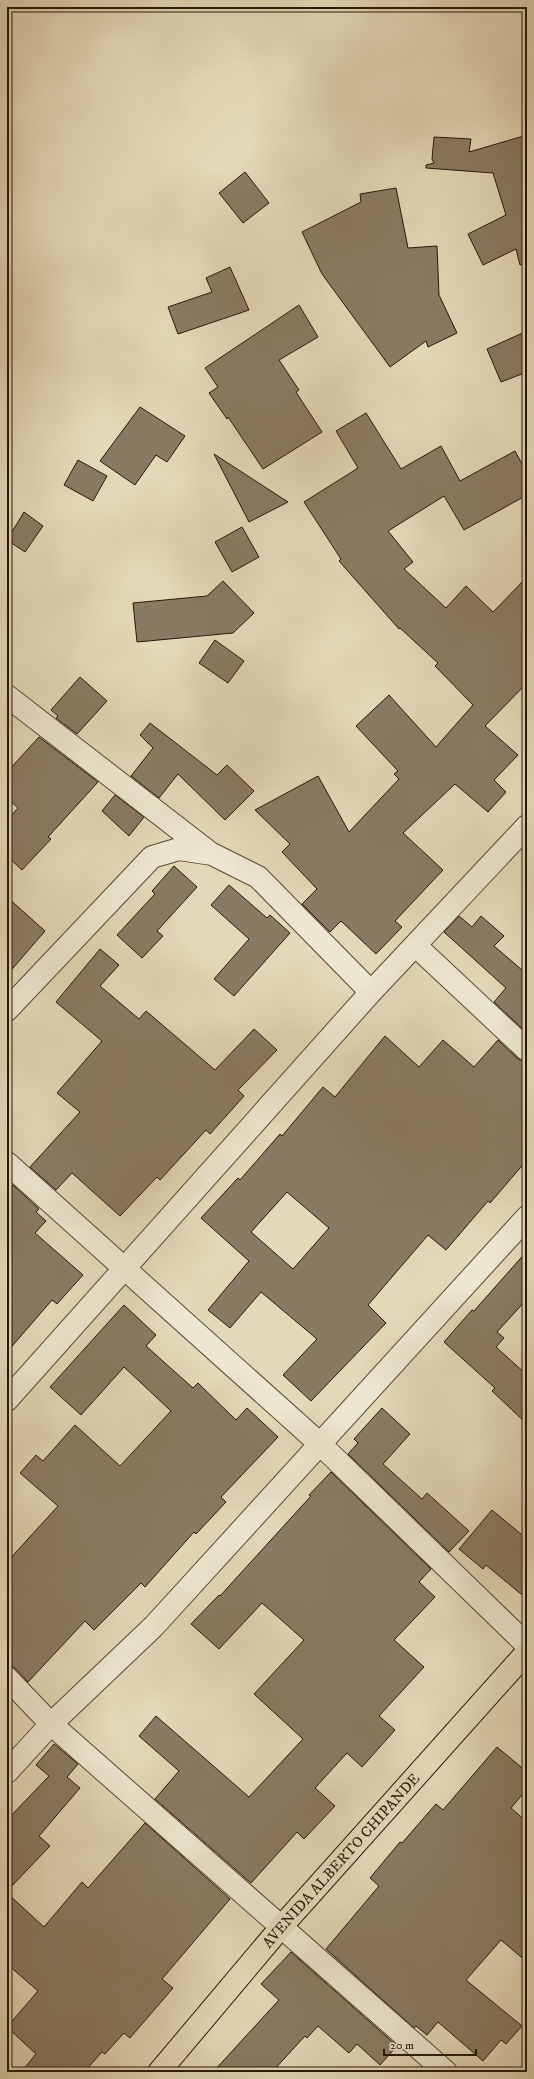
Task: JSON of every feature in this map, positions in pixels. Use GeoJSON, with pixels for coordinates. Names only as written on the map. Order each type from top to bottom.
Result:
{"type":"FeatureCollection","features":[{"type":"Feature","properties":{"kind":"main road","name":"AVENIDA ALBERTO CHIPANDE"},"geometry":{"type":"LineString","coordinates":[[159,2072],[282,1926],[527,1652]]}},
{"type":"Feature","properties":{"kind":"street"},"geometry":{"type":"LineString","coordinates":[[7,696],[212,854],[258,877],[370,992]]}},
{"type":"Feature","properties":{"kind":"street"},"geometry":{"type":"LineString","coordinates":[[7,1400],[370,992],[416,946],[527,826]]}},
{"type":"Feature","properties":{"kind":"street"},"geometry":{"type":"LineString","coordinates":[[7,1010],[152,857],[179,849],[212,854]]}},
{"type":"Feature","properties":{"kind":"street"},"geometry":{"type":"LineString","coordinates":[[416,946],[527,1050]]}},
{"type":"Feature","properties":{"kind":"street"},"geometry":{"type":"LineString","coordinates":[[7,1163],[320,1444],[527,1645]]}},
{"type":"Feature","properties":{"kind":"street"},"geometry":{"type":"LineString","coordinates":[[7,1772],[52,1724],[154,1626],[527,1216]]}},
{"type":"Feature","properties":{"kind":"street"},"geometry":{"type":"LineString","coordinates":[[7,1678],[52,1724],[446,2072]]}},
{"type":"Feature","properties":{"kind":"building"},"geometry":{"type":"Polygon","coordinates":[[[527,135],[527,264],[520,265],[516,249],[483,265],[468,234],[506,215],[493,173],[426,168],[426,165],[434,163],[432,159],[434,137],[471,139],[469,152],[527,135]]]}},
{"type":"Feature","properties":{"kind":"building"},"geometry":{"type":"Polygon","coordinates":[[[245,172],[269,203],[243,223],[219,193],[245,172]]]}},
{"type":"Feature","properties":{"kind":"building"},"geometry":{"type":"Polygon","coordinates":[[[396,188],[408,248],[437,246],[439,295],[457,333],[428,347],[426,341],[390,367],[322,274],[302,232],[361,202],[360,194],[396,188]]]}},
{"type":"Feature","properties":{"kind":"building"},"geometry":{"type":"Polygon","coordinates":[[[230,267],[249,310],[178,334],[168,307],[212,292],[206,278],[230,267]]]}},
{"type":"Feature","properties":{"kind":"building"},"geometry":{"type":"Polygon","coordinates":[[[299,305],[318,337],[279,360],[299,390],[296,392],[322,432],[263,469],[228,417],[227,419],[209,393],[218,387],[205,368],[299,305]]]}},
{"type":"Feature","properties":{"kind":"building"},"geometry":{"type":"Polygon","coordinates":[[[527,331],[527,372],[501,382],[487,349],[527,331]]]}},
{"type":"Feature","properties":{"kind":"building"},"geometry":{"type":"Polygon","coordinates":[[[140,407],[185,436],[167,462],[156,455],[135,485],[100,461],[140,407]]]}},
{"type":"Feature","properties":{"kind":"building"},"geometry":{"type":"Polygon","coordinates":[[[366,413],[401,469],[441,446],[460,481],[515,451],[527,473],[527,495],[464,530],[444,496],[388,531],[413,562],[404,569],[446,608],[466,586],[493,612],[527,577],[527,683],[485,726],[518,755],[494,780],[506,792],[488,812],[455,784],[403,833],[443,870],[395,921],[402,927],[376,954],[341,921],[330,932],[302,904],[317,889],[282,852],[290,844],[255,810],[318,776],[349,832],[399,779],[394,774],[398,771],[356,726],[389,695],[436,747],[473,705],[435,666],[438,663],[400,628],[399,629],[339,561],[341,559],[304,502],[358,468],[336,431],[366,413]]]}},
{"type":"Feature","properties":{"kind":"building"},"geometry":{"type":"Polygon","coordinates":[[[214,454],[288,502],[249,522],[214,454]]]}},
{"type":"Feature","properties":{"kind":"building"},"geometry":{"type":"Polygon","coordinates":[[[78,460],[107,476],[93,501],[64,485],[78,460]]]}},
{"type":"Feature","properties":{"kind":"building"},"geometry":{"type":"Polygon","coordinates":[[[24,512],[43,526],[25,552],[7,540],[24,512]]]}},
{"type":"Feature","properties":{"kind":"building"},"geometry":{"type":"Polygon","coordinates":[[[242,527],[259,557],[232,572],[215,542],[242,527]]]}},
{"type":"Feature","properties":{"kind":"building"},"geometry":{"type":"Polygon","coordinates":[[[223,581],[254,613],[233,633],[137,642],[133,603],[207,596],[223,581]]]}},
{"type":"Feature","properties":{"kind":"building"},"geometry":{"type":"Polygon","coordinates":[[[215,640],[244,661],[228,683],[199,663],[215,640]]]}},
{"type":"Feature","properties":{"kind":"building"},"geometry":{"type":"Polygon","coordinates":[[[80,677],[107,701],[77,734],[56,718],[58,716],[51,710],[80,677]]]}},
{"type":"Feature","properties":{"kind":"building"},"geometry":{"type":"Polygon","coordinates":[[[150,723],[217,775],[227,765],[254,791],[225,820],[178,774],[159,798],[131,776],[153,748],[140,735],[150,723]]]}},
{"type":"Feature","properties":{"kind":"building"},"geometry":{"type":"Polygon","coordinates":[[[39,737],[98,782],[48,837],[51,839],[22,870],[7,856],[7,820],[18,808],[7,798],[7,772],[39,737]]]}},
{"type":"Feature","properties":{"kind":"building"},"geometry":{"type":"Polygon","coordinates":[[[115,795],[144,817],[129,836],[102,811],[115,795]]]}},
{"type":"Feature","properties":{"kind":"building"},"geometry":{"type":"Polygon","coordinates":[[[174,866],[197,887],[157,931],[163,936],[142,958],[117,935],[155,894],[152,891],[174,866]]]}},
{"type":"Feature","properties":{"kind":"building"},"geometry":{"type":"Polygon","coordinates":[[[229,885],[267,918],[270,915],[290,933],[234,996],[214,979],[249,939],[211,905],[229,885]]]}},
{"type":"Feature","properties":{"kind":"building"},"geometry":{"type":"Polygon","coordinates":[[[7,897],[45,931],[7,975],[7,897]]]}},
{"type":"Feature","properties":{"kind":"building"},"geometry":{"type":"Polygon","coordinates":[[[459,916],[472,927],[481,916],[504,936],[494,946],[522,970],[527,963],[527,1033],[494,1002],[506,988],[444,932],[459,916]]]}},
{"type":"Feature","properties":{"kind":"building"},"geometry":{"type":"Polygon","coordinates":[[[100,949],[119,965],[100,986],[139,1019],[146,1011],[215,1070],[254,1029],[277,1050],[238,1090],[244,1096],[210,1134],[206,1130],[160,1180],[157,1177],[120,1216],[72,1173],[56,1190],[30,1167],[80,1112],[57,1093],[102,1041],[56,1002],[100,949]]]}},
{"type":"Feature","properties":{"kind":"building"},"geometry":{"type":"Polygon","coordinates":[[[385,1036],[419,1067],[443,1040],[474,1067],[498,1040],[518,1059],[527,1062],[527,1160],[490,1203],[488,1201],[446,1250],[428,1235],[368,1305],[386,1323],[311,1401],[283,1375],[317,1339],[261,1292],[230,1328],[208,1310],[249,1261],[201,1218],[238,1178],[240,1180],[280,1134],[282,1136],[323,1087],[335,1097],[385,1036]],[[287,1192],[251,1232],[293,1269],[329,1228],[287,1192]]]}},
{"type":"Feature","properties":{"kind":"building"},"geometry":{"type":"Polygon","coordinates":[[[13,1185],[39,1209],[36,1212],[46,1221],[35,1233],[83,1275],[57,1304],[52,1300],[7,1352],[7,1191],[13,1185]]]}},
{"type":"Feature","properties":{"kind":"building"},"geometry":{"type":"Polygon","coordinates":[[[527,1251],[527,1299],[497,1332],[504,1338],[496,1347],[527,1375],[527,1424],[492,1391],[495,1388],[444,1342],[472,1310],[474,1311],[527,1251]]]}},
{"type":"Feature","properties":{"kind":"building"},"geometry":{"type":"Polygon","coordinates":[[[124,1305],[156,1335],[146,1346],[193,1388],[198,1383],[236,1420],[247,1408],[278,1437],[221,1497],[226,1502],[196,1534],[194,1532],[145,1587],[141,1583],[94,1630],[85,1621],[28,1682],[16,1669],[7,1664],[7,1562],[58,1506],[20,1473],[36,1455],[43,1461],[75,1425],[120,1466],[171,1411],[124,1367],[81,1415],[50,1387],[124,1305]]]}},
{"type":"Feature","properties":{"kind":"building"},"geometry":{"type":"Polygon","coordinates":[[[382,1408],[410,1434],[383,1464],[422,1499],[427,1493],[469,1531],[449,1552],[348,1454],[358,1443],[354,1439],[382,1408]]]}},
{"type":"Feature","properties":{"kind":"building"},"geometry":{"type":"Polygon","coordinates":[[[331,1472],[431,1569],[419,1582],[435,1597],[394,1640],[424,1667],[379,1716],[395,1730],[362,1767],[347,1753],[315,1788],[335,1806],[304,1839],[297,1832],[251,1883],[155,1799],[179,1771],[139,1736],[156,1716],[249,1797],[303,1739],[254,1694],[304,1640],[262,1603],[219,1649],[191,1624],[219,1595],[220,1596],[331,1472]]]}},
{"type":"Feature","properties":{"kind":"building"},"geometry":{"type":"Polygon","coordinates":[[[492,1510],[527,1539],[527,1599],[486,1565],[483,1569],[459,1549],[492,1510]]]}},
{"type":"Feature","properties":{"kind":"building"},"geometry":{"type":"Polygon","coordinates":[[[54,1744],[78,1764],[67,1777],[80,1788],[39,1836],[50,1846],[7,1891],[7,1820],[49,1776],[36,1765],[54,1744]]]}},
{"type":"Feature","properties":{"kind":"building"},"geometry":{"type":"Polygon","coordinates":[[[497,1747],[527,1772],[527,1789],[511,1808],[527,1822],[527,1962],[501,1940],[466,1980],[522,2026],[506,2044],[501,2040],[483,2061],[438,2022],[427,2035],[416,2026],[414,2028],[326,1949],[379,1886],[370,1878],[400,1842],[402,1843],[436,1804],[443,1810],[497,1747]]]}},
{"type":"Feature","properties":{"kind":"building"},"geometry":{"type":"Polygon","coordinates":[[[145,1823],[230,1899],[162,1979],[173,1988],[130,2038],[124,2033],[105,2054],[102,2052],[84,2072],[21,2072],[36,2054],[7,2027],[38,1991],[7,1964],[7,1893],[44,1927],[82,1882],[88,1888],[145,1823]]]}},
{"type":"Feature","properties":{"kind":"building"},"geometry":{"type":"Polygon","coordinates":[[[291,1952],[397,2046],[380,2065],[357,2044],[349,2053],[318,2026],[307,2038],[305,2036],[272,2072],[213,2072],[279,2000],[261,1984],[291,1952]]]}}]}
